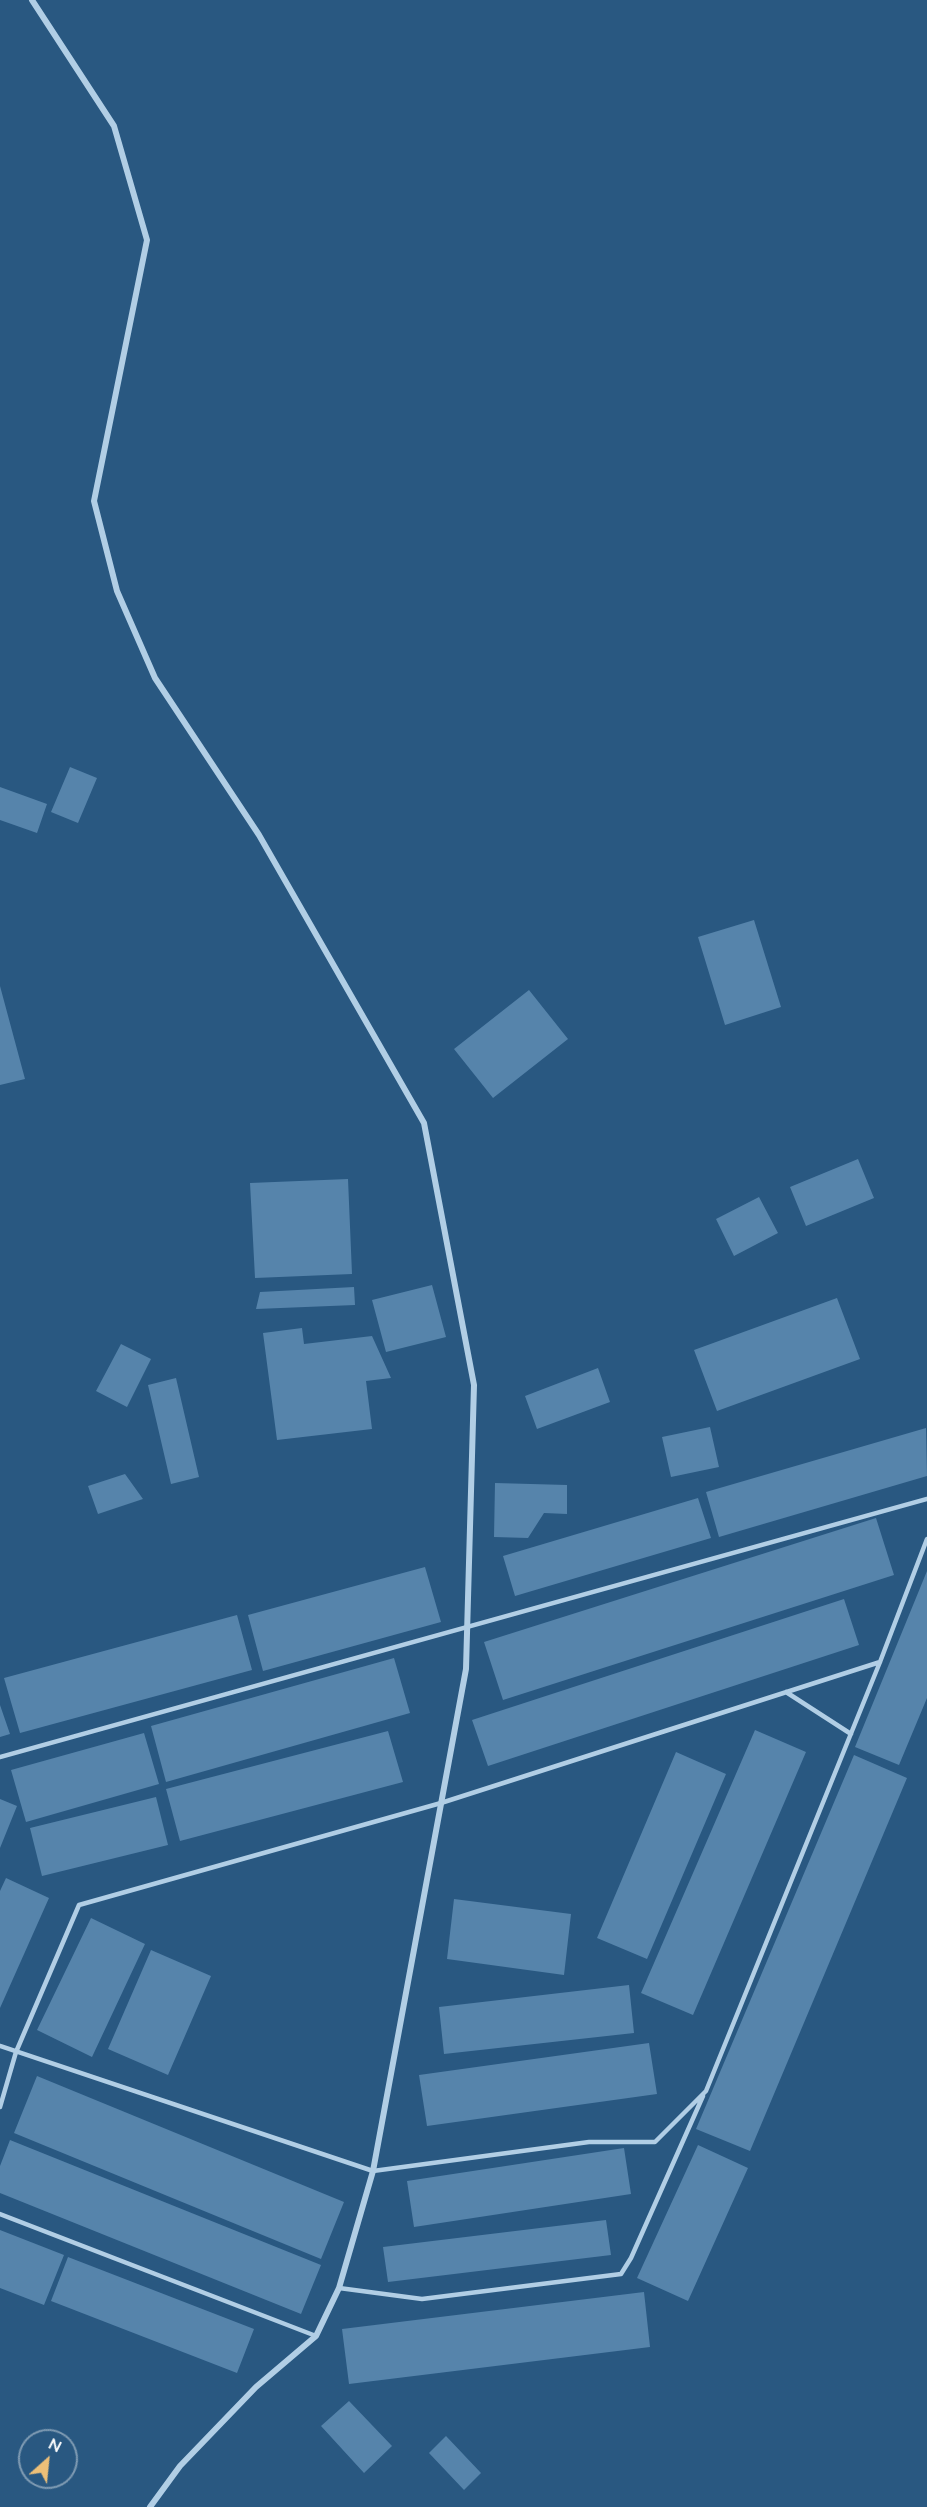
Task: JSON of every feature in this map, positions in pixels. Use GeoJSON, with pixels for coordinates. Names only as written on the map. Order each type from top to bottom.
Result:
{"type":"FeatureCollection","features":[{"type":"Feature","properties":{"kind":"street"},"geometry":{"type":"LineString","coordinates":[[32,0],[114,126],[147,240],[94,501],[117,591],[155,678],[259,835],[424,1124],[474,1385],[466,1669],[373,2171],[339,2288],[316,2336],[249,2395],[180,2466],[150,2507]]}},
{"type":"Feature","properties":{"kind":"lane"},"geometry":{"type":"LineString","coordinates":[[0,1757],[927,1499]]}},
{"type":"Feature","properties":{"kind":"lane"},"geometry":{"type":"LineString","coordinates":[[339,2288],[422,2299],[621,2274],[631,2258],[706,2091],[880,1662],[927,1539]]}},
{"type":"Feature","properties":{"kind":"lane"},"geometry":{"type":"LineString","coordinates":[[0,2107],[16,2052],[79,1905],[441,1803],[880,1662]]}},
{"type":"Feature","properties":{"kind":"lane"},"geometry":{"type":"LineString","coordinates":[[786,1692],[850,1734]]}},
{"type":"Feature","properties":{"kind":"lane"},"geometry":{"type":"LineString","coordinates":[[0,2046],[373,2171],[589,2142],[655,2142],[706,2091]]}},
{"type":"Feature","properties":{"kind":"lane"},"geometry":{"type":"LineString","coordinates":[[0,2214],[316,2336]]}},
{"type":"Feature","properties":{"kind":"building"},"geometry":{"type":"Polygon","coordinates":[[[70,767],[97,778],[78,823],[51,812],[70,767]]]}},
{"type":"Feature","properties":{"kind":"building"},"geometry":{"type":"Polygon","coordinates":[[[0,787],[47,804],[37,833],[0,820],[0,787]]]}},
{"type":"Feature","properties":{"kind":"building"},"geometry":{"type":"Polygon","coordinates":[[[754,920],[781,1007],[725,1025],[698,937],[754,920]]]}},
{"type":"Feature","properties":{"kind":"building"},"geometry":{"type":"Polygon","coordinates":[[[0,986],[25,1079],[0,1085],[0,986]]]}},
{"type":"Feature","properties":{"kind":"building"},"geometry":{"type":"Polygon","coordinates":[[[529,990],[568,1039],[493,1098],[454,1049],[529,990]]]}},
{"type":"Feature","properties":{"kind":"building"},"geometry":{"type":"Polygon","coordinates":[[[858,1159],[874,1198],[806,1226],[790,1187],[858,1159]]]}},
{"type":"Feature","properties":{"kind":"building"},"geometry":{"type":"Polygon","coordinates":[[[348,1179],[352,1274],[255,1278],[250,1183],[348,1179]]]}},
{"type":"Feature","properties":{"kind":"building"},"geometry":{"type":"Polygon","coordinates":[[[759,1197],[778,1233],[734,1256],[716,1219],[759,1197]]]}},
{"type":"Feature","properties":{"kind":"building"},"geometry":{"type":"Polygon","coordinates":[[[432,1285],[446,1337],[386,1352],[372,1300],[432,1285]]]}},
{"type":"Feature","properties":{"kind":"building"},"geometry":{"type":"Polygon","coordinates":[[[354,1287],[355,1305],[256,1309],[260,1292],[354,1287]]]}},
{"type":"Feature","properties":{"kind":"building"},"geometry":{"type":"Polygon","coordinates":[[[837,1298],[860,1359],[717,1411],[694,1350],[837,1298]]]}},
{"type":"Feature","properties":{"kind":"building"},"geometry":{"type":"Polygon","coordinates":[[[302,1328],[304,1344],[372,1336],[391,1378],[366,1381],[372,1429],[277,1440],[263,1333],[302,1328]]]}},
{"type":"Feature","properties":{"kind":"building"},"geometry":{"type":"Polygon","coordinates":[[[121,1344],[151,1359],[127,1407],[96,1391],[121,1344]]]}},
{"type":"Feature","properties":{"kind":"building"},"geometry":{"type":"Polygon","coordinates":[[[598,1368],[610,1402],[537,1429],[525,1396],[598,1368]]]}},
{"type":"Feature","properties":{"kind":"building"},"geometry":{"type":"Polygon","coordinates":[[[176,1378],[199,1477],[171,1484],[148,1385],[176,1378]]]}},
{"type":"Feature","properties":{"kind":"building"},"geometry":{"type":"Polygon","coordinates":[[[710,1427],[719,1467],[671,1477],[662,1437],[710,1427]]]}},
{"type":"Feature","properties":{"kind":"building"},"geometry":{"type":"Polygon","coordinates":[[[926,1428],[927,1476],[719,1537],[706,1492],[926,1428]]]}},
{"type":"Feature","properties":{"kind":"building"},"geometry":{"type":"Polygon","coordinates":[[[125,1474],[143,1499],[98,1514],[88,1486],[125,1474]]]}},
{"type":"Feature","properties":{"kind":"building"},"geometry":{"type":"Polygon","coordinates":[[[495,1483],[567,1485],[567,1514],[544,1513],[528,1538],[494,1537],[495,1483]]]}},
{"type":"Feature","properties":{"kind":"building"},"geometry":{"type":"Polygon","coordinates":[[[698,1498],[711,1538],[515,1596],[503,1556],[698,1498]]]}},
{"type":"Feature","properties":{"kind":"building"},"geometry":{"type":"Polygon","coordinates":[[[876,1518],[894,1575],[503,1700],[484,1642],[876,1518]]]}},
{"type":"Feature","properties":{"kind":"building"},"geometry":{"type":"Polygon","coordinates":[[[425,1567],[441,1622],[263,1671],[248,1615],[425,1567]]]}},
{"type":"Feature","properties":{"kind":"building"},"geometry":{"type":"Polygon","coordinates":[[[927,1571],[927,1698],[899,1765],[855,1747],[927,1571]]]}},
{"type":"Feature","properties":{"kind":"building"},"geometry":{"type":"Polygon","coordinates":[[[844,1599],[859,1645],[488,1766],[472,1720],[844,1599]]]}},
{"type":"Feature","properties":{"kind":"building"},"geometry":{"type":"Polygon","coordinates":[[[237,1615],[252,1670],[20,1733],[4,1678],[237,1615]]]}},
{"type":"Feature","properties":{"kind":"building"},"geometry":{"type":"Polygon","coordinates":[[[394,1658],[410,1713],[166,1782],[151,1726],[394,1658]]]}},
{"type":"Feature","properties":{"kind":"building"},"geometry":{"type":"Polygon","coordinates":[[[0,1705],[10,1734],[0,1737],[0,1705]]]}},
{"type":"Feature","properties":{"kind":"building"},"geometry":{"type":"Polygon","coordinates":[[[755,1730],[806,1752],[693,2015],[641,1993],[755,1730]]]}},
{"type":"Feature","properties":{"kind":"building"},"geometry":{"type":"Polygon","coordinates":[[[388,1731],[403,1782],[180,1841],[166,1789],[388,1731]]]}},
{"type":"Feature","properties":{"kind":"building"},"geometry":{"type":"Polygon","coordinates":[[[144,1733],[159,1784],[26,1822],[11,1770],[144,1733]]]}},
{"type":"Feature","properties":{"kind":"building"},"geometry":{"type":"Polygon","coordinates":[[[676,1752],[726,1774],[647,1959],[597,1938],[676,1752]]]}},
{"type":"Feature","properties":{"kind":"building"},"geometry":{"type":"Polygon","coordinates":[[[854,1755],[907,1778],[750,2151],[696,2129],[854,1755]]]}},
{"type":"Feature","properties":{"kind":"building"},"geometry":{"type":"Polygon","coordinates":[[[156,1797],[168,1845],[42,1876],[30,1828],[156,1797]]]}},
{"type":"Feature","properties":{"kind":"building"},"geometry":{"type":"Polygon","coordinates":[[[0,1799],[17,1806],[0,1848],[0,1799]]]}},
{"type":"Feature","properties":{"kind":"building"},"geometry":{"type":"Polygon","coordinates":[[[6,1878],[49,1898],[0,2008],[0,1891],[6,1878]]]}},
{"type":"Feature","properties":{"kind":"building"},"geometry":{"type":"Polygon","coordinates":[[[454,1899],[571,1914],[564,1975],[447,1959],[454,1899]]]}},
{"type":"Feature","properties":{"kind":"building"},"geometry":{"type":"Polygon","coordinates":[[[91,1918],[145,1944],[92,2057],[37,2030],[91,1918]]]}},
{"type":"Feature","properties":{"kind":"building"},"geometry":{"type":"Polygon","coordinates":[[[151,1950],[211,1976],[168,2075],[108,2049],[151,1950]]]}},
{"type":"Feature","properties":{"kind":"building"},"geometry":{"type":"Polygon","coordinates":[[[629,1985],[634,2033],[444,2054],[439,2007],[629,1985]]]}},
{"type":"Feature","properties":{"kind":"building"},"geometry":{"type":"Polygon","coordinates":[[[649,2043],[657,2094],[427,2126],[419,2075],[649,2043]]]}},
{"type":"Feature","properties":{"kind":"building"},"geometry":{"type":"Polygon","coordinates":[[[37,2076],[344,2202],[321,2259],[14,2133],[37,2076]]]}},
{"type":"Feature","properties":{"kind":"building"},"geometry":{"type":"Polygon","coordinates":[[[10,2140],[321,2265],[301,2314],[0,2193],[0,2166],[10,2140]]]}},
{"type":"Feature","properties":{"kind":"building"},"geometry":{"type":"Polygon","coordinates":[[[698,2145],[748,2168],[688,2301],[637,2278],[698,2145]]]}},
{"type":"Feature","properties":{"kind":"building"},"geometry":{"type":"Polygon","coordinates":[[[624,2148],[631,2194],[414,2227],[407,2181],[624,2148]]]}},
{"type":"Feature","properties":{"kind":"building"},"geometry":{"type":"Polygon","coordinates":[[[606,2220],[611,2255],[388,2282],[383,2247],[606,2220]]]}},
{"type":"Feature","properties":{"kind":"building"},"geometry":{"type":"Polygon","coordinates":[[[0,2230],[64,2255],[44,2305],[0,2288],[0,2230]]]}},
{"type":"Feature","properties":{"kind":"building"},"geometry":{"type":"Polygon","coordinates":[[[68,2257],[254,2329],[237,2373],[51,2301],[68,2257]]]}},
{"type":"Feature","properties":{"kind":"building"},"geometry":{"type":"Polygon","coordinates":[[[644,2292],[650,2347],[349,2384],[342,2329],[644,2292]]]}},
{"type":"Feature","properties":{"kind":"building"},"geometry":{"type":"Polygon","coordinates":[[[349,2401],[392,2446],[364,2473],[321,2426],[349,2401]]]}},
{"type":"Feature","properties":{"kind":"building"},"geometry":{"type":"Polygon","coordinates":[[[446,2436],[481,2473],[464,2490],[429,2453],[446,2436]]]}}]}
